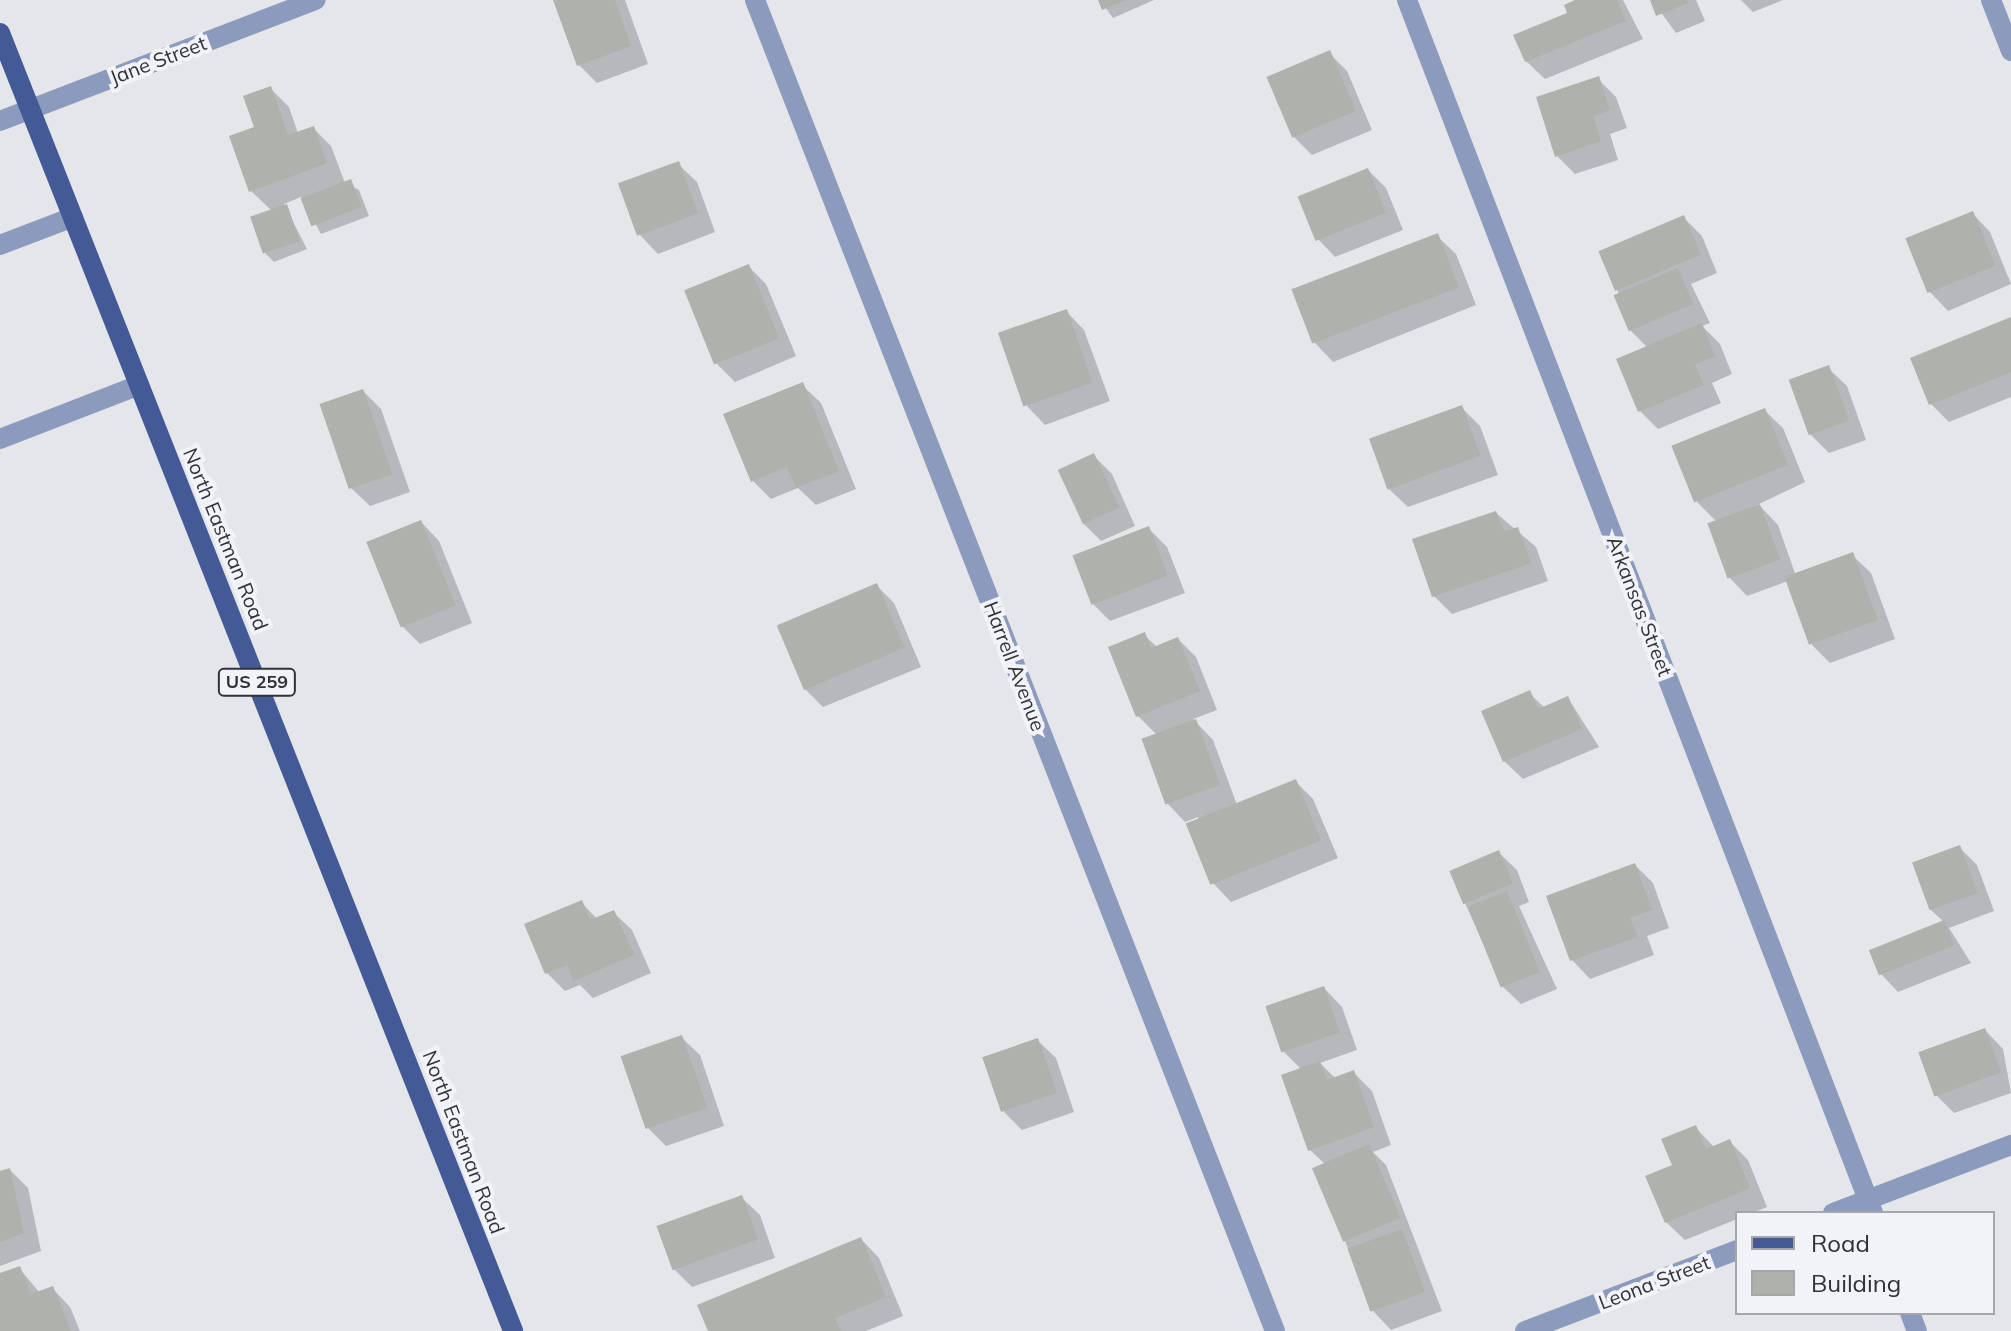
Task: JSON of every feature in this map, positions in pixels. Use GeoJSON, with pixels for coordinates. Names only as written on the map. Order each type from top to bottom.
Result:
{"type":"FeatureCollection","features":[{"type":"Feature","properties":{"kind":"main road","name":"North Eastman Road"},"geometry":{"type":"LineString","coordinates":[[0,33],[513,1331]]}},
{"type":"Feature","properties":{"kind":"street","name":"Jane Street"},"geometry":{"type":"LineString","coordinates":[[0,121],[316,0]]}},
{"type":"Feature","properties":{"kind":"street","name":"Harrell Avenue"},"geometry":{"type":"LineString","coordinates":[[755,0],[1275,1331]]}},
{"type":"Feature","properties":{"kind":"street","name":"Arkansas Street"},"geometry":{"type":"LineString","coordinates":[[1407,0],[1870,1206]]}},
{"type":"Feature","properties":{"kind":"street"},"geometry":{"type":"LineString","coordinates":[[1991,0],[2011,51]]}},
{"type":"Feature","properties":{"kind":"street"},"geometry":{"type":"LineString","coordinates":[[0,245],[73,217]]}},
{"type":"Feature","properties":{"kind":"street"},"geometry":{"type":"LineString","coordinates":[[0,439],[139,385]]}},
{"type":"Feature","properties":{"kind":"street"},"geometry":{"type":"LineString","coordinates":[[1844,1211],[1870,1206],[2011,1145]]}},
{"type":"Feature","properties":{"kind":"street","name":"Leona Street"},"geometry":{"type":"LineString","coordinates":[[1525,1331],[1735,1251]]}},
{"type":"Feature","properties":{"kind":"building"},"geometry":{"type":"Polygon","coordinates":[[[553,0],[615,0],[631,46],[577,66],[553,0]]]}},
{"type":"Feature","properties":{"kind":"building"},"geometry":{"type":"Polygon","coordinates":[[[1098,0],[1126,0],[1102,10],[1098,0]]]}},
{"type":"Feature","properties":{"kind":"building"},"geometry":{"type":"Polygon","coordinates":[[[1575,0],[1617,0],[1626,21],[1525,62],[1513,35],[1567,13],[1564,5],[1575,0]]]}},
{"type":"Feature","properties":{"kind":"building"},"geometry":{"type":"Polygon","coordinates":[[[1650,0],[1687,0],[1688,3],[1656,16],[1650,0]]]}},
{"type":"Feature","properties":{"kind":"building"},"geometry":{"type":"Polygon","coordinates":[[[1330,50],[1356,111],[1292,138],[1266,77],[1330,50]]]}},
{"type":"Feature","properties":{"kind":"building"},"geometry":{"type":"Polygon","coordinates":[[[1599,76],[1610,110],[1593,116],[1601,141],[1555,157],[1536,97],[1599,76]]]}},
{"type":"Feature","properties":{"kind":"building"},"geometry":{"type":"Polygon","coordinates":[[[271,86],[288,135],[314,126],[327,163],[249,192],[229,136],[254,127],[243,96],[271,86]]]}},
{"type":"Feature","properties":{"kind":"building"},"geometry":{"type":"Polygon","coordinates":[[[679,161],[698,214],[637,236],[618,183],[679,161]]]}},
{"type":"Feature","properties":{"kind":"building"},"geometry":{"type":"Polygon","coordinates":[[[1368,168],[1386,213],[1316,241],[1298,196],[1368,168]]]}},
{"type":"Feature","properties":{"kind":"building"},"geometry":{"type":"Polygon","coordinates":[[[351,179],[362,207],[311,226],[301,198],[351,179]]]}},
{"type":"Feature","properties":{"kind":"building"},"geometry":{"type":"Polygon","coordinates":[[[287,204],[300,241],[263,254],[250,217],[287,204]]]}},
{"type":"Feature","properties":{"kind":"building"},"geometry":{"type":"Polygon","coordinates":[[[1973,211],[1995,266],[1927,293],[1905,238],[1973,211]]]}},
{"type":"Feature","properties":{"kind":"building"},"geometry":{"type":"Polygon","coordinates":[[[1684,215],[1701,255],[1615,291],[1598,251],[1684,215]]]}},
{"type":"Feature","properties":{"kind":"building"},"geometry":{"type":"Polygon","coordinates":[[[1438,233],[1459,287],[1312,343],[1291,289],[1438,233]]]}},
{"type":"Feature","properties":{"kind":"building"},"geometry":{"type":"Polygon","coordinates":[[[749,264],[779,338],[714,364],[684,290],[749,264]]]}},
{"type":"Feature","properties":{"kind":"building"},"geometry":{"type":"Polygon","coordinates":[[[1678,268],[1693,304],[1629,331],[1614,295],[1678,268]]]}},
{"type":"Feature","properties":{"kind":"building"},"geometry":{"type":"Polygon","coordinates":[[[1067,309],[1092,383],[1023,407],[998,333],[1067,309]]]}},
{"type":"Feature","properties":{"kind":"building"},"geometry":{"type":"Polygon","coordinates":[[[2011,317],[2011,372],[1929,405],[1910,358],[2011,317]]]}},
{"type":"Feature","properties":{"kind":"building"},"geometry":{"type":"Polygon","coordinates":[[[1702,323],[1715,356],[1695,364],[1704,385],[1638,412],[1616,359],[1702,323]]]}},
{"type":"Feature","properties":{"kind":"building"},"geometry":{"type":"Polygon","coordinates":[[[1829,365],[1849,420],[1809,435],[1789,380],[1829,365]]]}},
{"type":"Feature","properties":{"kind":"building"},"geometry":{"type":"Polygon","coordinates":[[[803,382],[839,471],[796,488],[787,467],[751,482],[723,414],[803,382]]]}},
{"type":"Feature","properties":{"kind":"building"},"geometry":{"type":"Polygon","coordinates":[[[363,389],[392,474],[349,489],[320,404],[363,389]]]}},
{"type":"Feature","properties":{"kind":"building"},"geometry":{"type":"Polygon","coordinates":[[[1462,405],[1480,456],[1387,490],[1369,439],[1462,405]]]}},
{"type":"Feature","properties":{"kind":"building"},"geometry":{"type":"Polygon","coordinates":[[[1765,408],[1788,465],[1694,502],[1671,446],[1765,408]]]}},
{"type":"Feature","properties":{"kind":"building"},"geometry":{"type":"Polygon","coordinates":[[[1094,453],[1119,507],[1083,524],[1058,470],[1094,453]]]}},
{"type":"Feature","properties":{"kind":"building"},"geometry":{"type":"Polygon","coordinates":[[[1760,504],[1780,559],[1728,579],[1707,523],[1760,504]]]}},
{"type":"Feature","properties":{"kind":"building"},"geometry":{"type":"Polygon","coordinates":[[[1496,511],[1504,531],[1518,527],[1531,563],[1432,597],[1412,539],[1496,511]]]}},
{"type":"Feature","properties":{"kind":"building"},"geometry":{"type":"Polygon","coordinates":[[[421,520],[455,605],[401,627],[366,542],[421,520]]]}},
{"type":"Feature","properties":{"kind":"building"},"geometry":{"type":"Polygon","coordinates":[[[1149,526],[1168,575],[1091,605],[1072,555],[1149,526]]]}},
{"type":"Feature","properties":{"kind":"building"},"geometry":{"type":"Polygon","coordinates":[[[1853,552],[1878,620],[1809,645],[1784,577],[1853,552]]]}},
{"type":"Feature","properties":{"kind":"building"},"geometry":{"type":"Polygon","coordinates":[[[877,583],[904,647],[804,690],[777,626],[877,583]]]}},
{"type":"Feature","properties":{"kind":"building"},"geometry":{"type":"Polygon","coordinates":[[[1145,632],[1151,648],[1178,637],[1200,691],[1136,717],[1108,647],[1145,632]]]}},
{"type":"Feature","properties":{"kind":"building"},"geometry":{"type":"Polygon","coordinates":[[[1530,690],[1538,709],[1568,696],[1582,729],[1503,762],[1481,711],[1530,690]]]}},
{"type":"Feature","properties":{"kind":"building"},"geometry":{"type":"Polygon","coordinates":[[[1196,719],[1220,785],[1165,805],[1141,739],[1196,719]]]}},
{"type":"Feature","properties":{"kind":"building"},"geometry":{"type":"Polygon","coordinates":[[[1296,779],[1321,840],[1210,885],[1186,824],[1296,779]]]}},
{"type":"Feature","properties":{"kind":"building"},"geometry":{"type":"Polygon","coordinates":[[[1960,845],[1977,893],[1930,910],[1912,862],[1960,845]]]}},
{"type":"Feature","properties":{"kind":"building"},"geometry":{"type":"Polygon","coordinates":[[[1499,850],[1513,883],[1463,904],[1449,871],[1499,850]]]}},
{"type":"Feature","properties":{"kind":"building"},"geometry":{"type":"Polygon","coordinates":[[[1635,863],[1652,910],[1630,918],[1638,937],[1570,961],[1546,896],[1635,863]]]}},
{"type":"Feature","properties":{"kind":"building"},"geometry":{"type":"Polygon","coordinates":[[[1507,891],[1540,972],[1501,987],[1468,907],[1507,891]]]}},
{"type":"Feature","properties":{"kind":"building"},"geometry":{"type":"Polygon","coordinates":[[[582,900],[590,920],[614,910],[634,955],[573,981],[567,965],[545,974],[524,924],[582,900]]]}},
{"type":"Feature","properties":{"kind":"building"},"geometry":{"type":"Polygon","coordinates":[[[1944,920],[1954,945],[1879,975],[1869,950],[1944,920]]]}},
{"type":"Feature","properties":{"kind":"building"},"geometry":{"type":"Polygon","coordinates":[[[1324,986],[1340,1032],[1281,1053],[1265,1006],[1324,986]]]}},
{"type":"Feature","properties":{"kind":"building"},"geometry":{"type":"Polygon","coordinates":[[[1985,1028],[2001,1072],[1934,1096],[1918,1052],[1985,1028]]]}},
{"type":"Feature","properties":{"kind":"building"},"geometry":{"type":"Polygon","coordinates":[[[682,1035],[707,1108],[646,1129],[621,1056],[682,1035]]]}},
{"type":"Feature","properties":{"kind":"building"},"geometry":{"type":"Polygon","coordinates":[[[1038,1038],[1057,1093],[1001,1112],[982,1057],[1038,1038]]]}},
{"type":"Feature","properties":{"kind":"building"},"geometry":{"type":"Polygon","coordinates":[[[1320,1061],[1327,1080],[1354,1070],[1374,1127],[1308,1151],[1281,1075],[1320,1061]]]}},
{"type":"Feature","properties":{"kind":"building"},"geometry":{"type":"Polygon","coordinates":[[[1696,1125],[1706,1149],[1730,1139],[1750,1188],[1665,1223],[1645,1176],[1672,1165],[1661,1139],[1696,1125]]]}},
{"type":"Feature","properties":{"kind":"building"},"geometry":{"type":"Polygon","coordinates":[[[1369,1144],[1400,1218],[1343,1242],[1312,1168],[1369,1144]]]}},
{"type":"Feature","properties":{"kind":"building"},"geometry":{"type":"Polygon","coordinates":[[[10,1168],[24,1233],[0,1242],[0,1171],[10,1168]]]}},
{"type":"Feature","properties":{"kind":"building"},"geometry":{"type":"Polygon","coordinates":[[[742,1195],[758,1239],[673,1270],[656,1226],[742,1195]]]}},
{"type":"Feature","properties":{"kind":"building"},"geometry":{"type":"Polygon","coordinates":[[[1402,1229],[1425,1292],[1370,1312],[1347,1249],[1402,1229]]]}},
{"type":"Feature","properties":{"kind":"building"},"geometry":{"type":"Polygon","coordinates":[[[861,1237],[886,1297],[835,1318],[841,1331],[708,1331],[697,1305],[861,1237]]]}},
{"type":"Feature","properties":{"kind":"building"},"geometry":{"type":"Polygon","coordinates":[[[20,1266],[31,1294],[53,1286],[71,1331],[0,1331],[0,1273],[20,1266]]]}}]}
